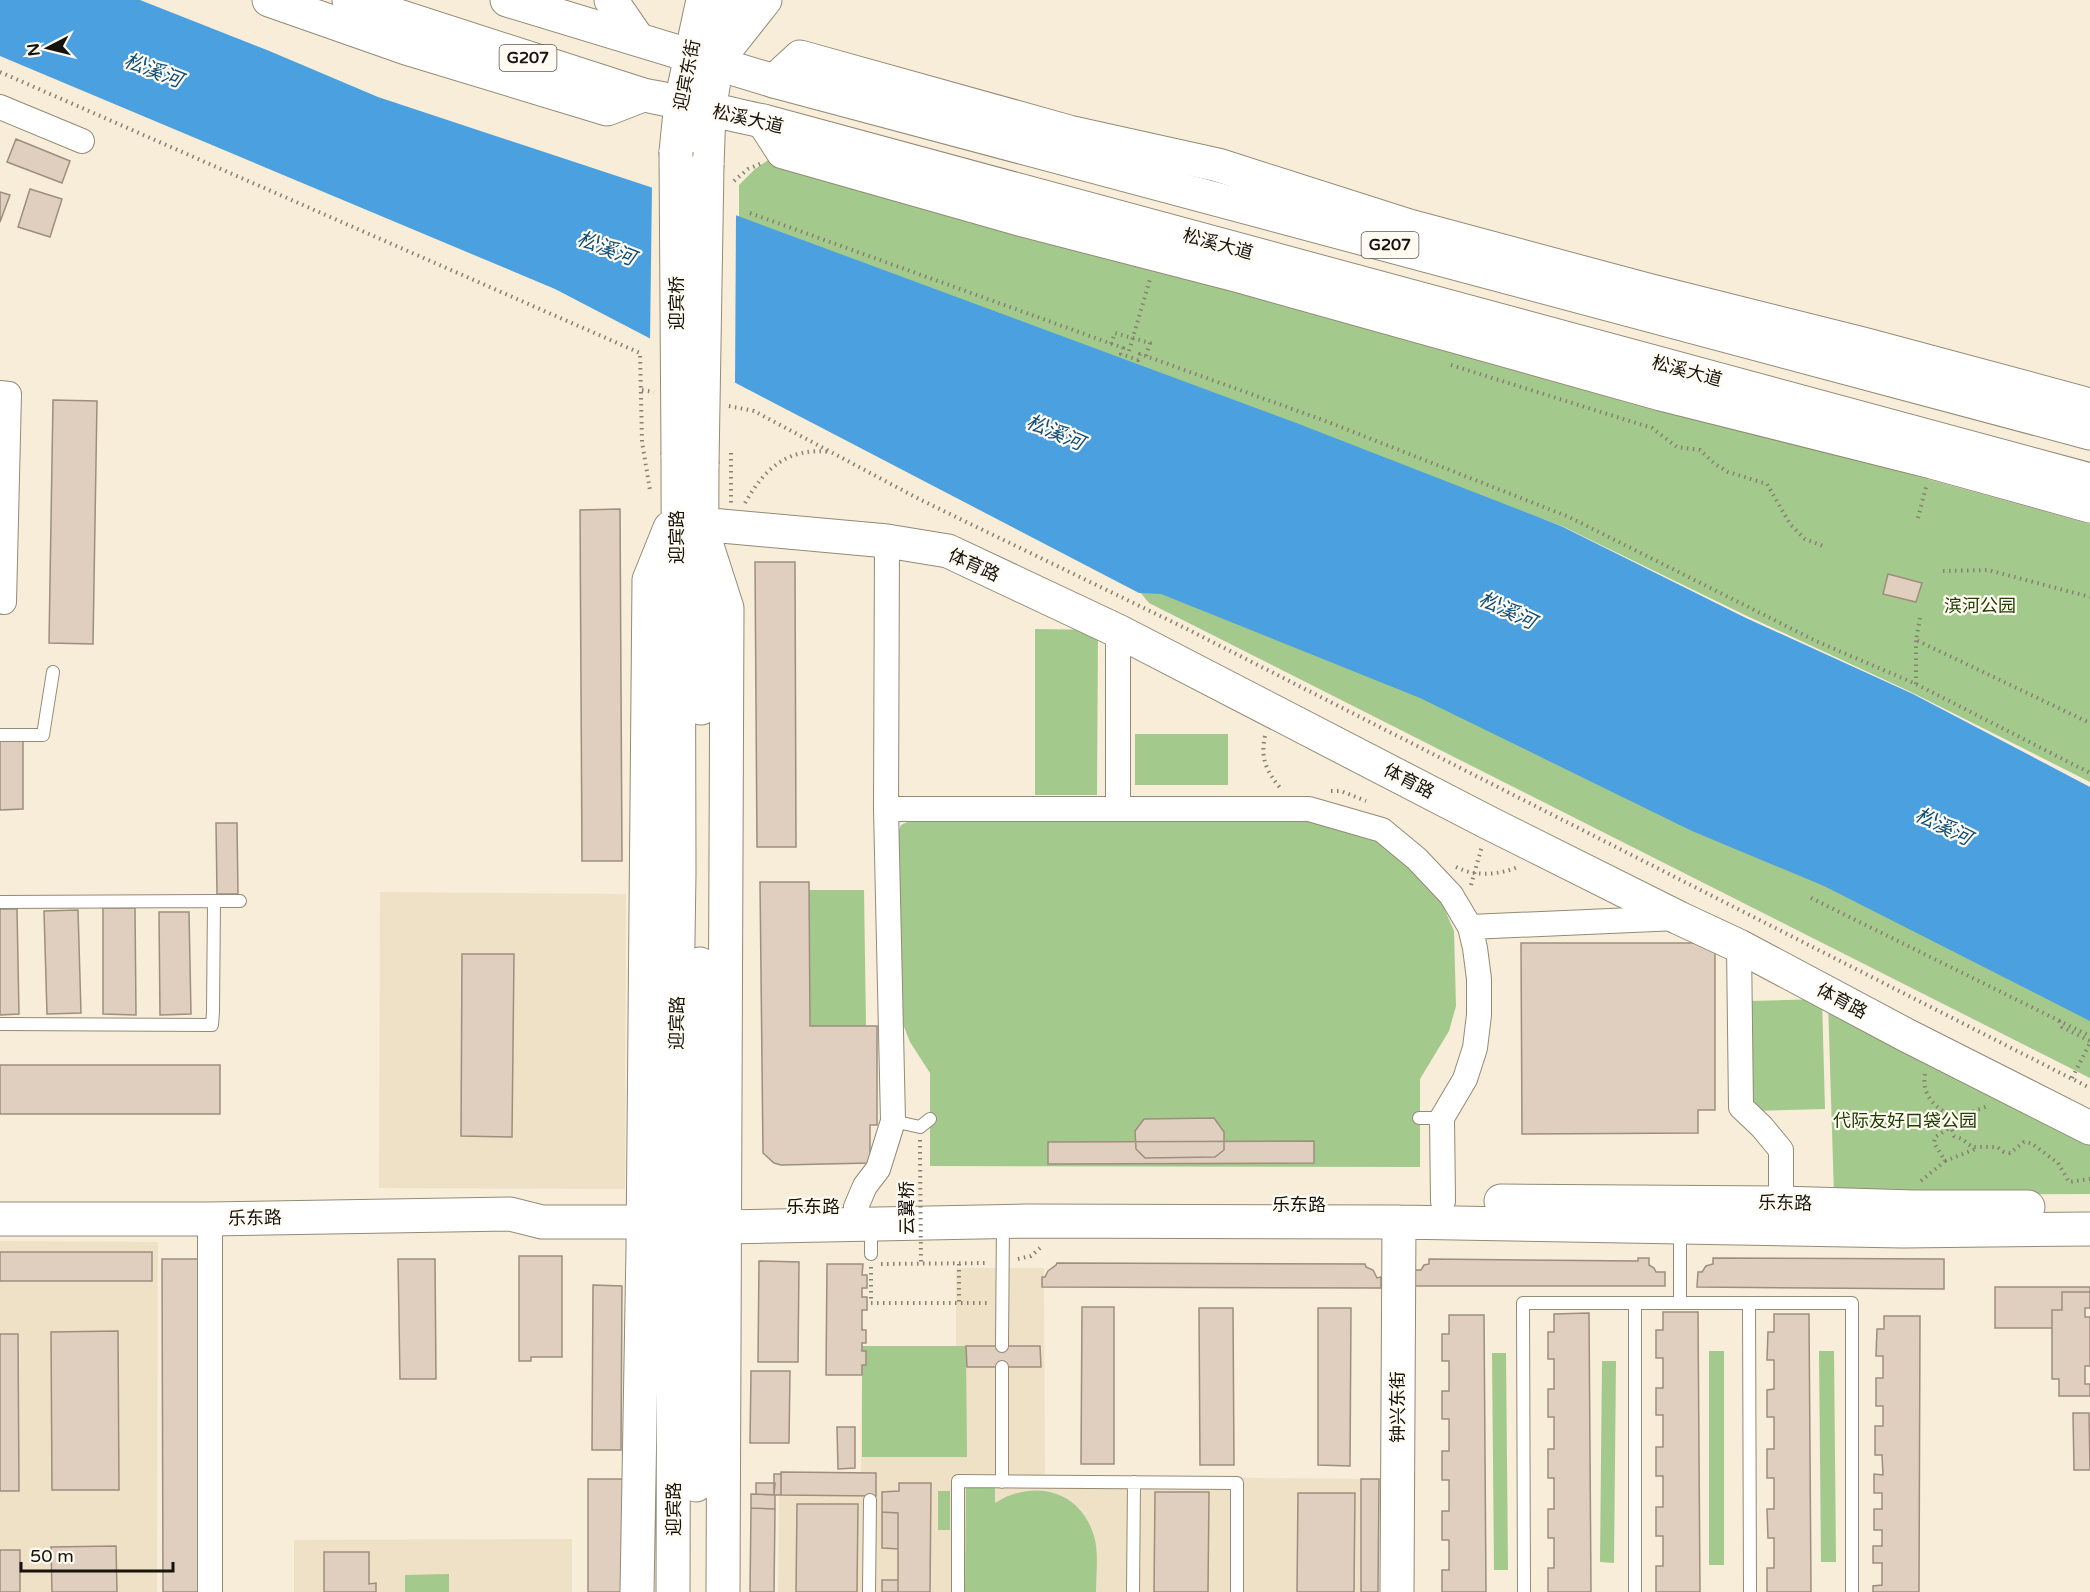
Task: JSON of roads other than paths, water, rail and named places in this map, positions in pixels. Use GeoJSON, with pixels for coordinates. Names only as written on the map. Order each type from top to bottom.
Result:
{"type":"FeatureCollection","features":[{"type":"Feature","properties":{"kind":"main road"},"geometry":{"type":"LineString","coordinates":[[269,0],[406,48],[607,110],[643,95]]}},
{"type":"Feature","properties":{"kind":"main road","name":"松溪大道"},"geometry":{"type":"LineString","coordinates":[[349,0],[643,95],[763,121],[1932,460],[2090,480]]}},
{"type":"Feature","properties":{"kind":"main road","name":"G207"},"geometry":{"type":"LineString","coordinates":[[507,0],[774,81],[2090,433]]}},
{"type":"Feature","properties":{"kind":"main road"},"geometry":{"type":"LineString","coordinates":[[611,0],[637,39]]}},
{"type":"Feature","properties":{"kind":"main road"},"geometry":{"type":"LineString","coordinates":[[682,0],[703,58],[765,0]]}},
{"type":"Feature","properties":{"kind":"main road","name":"迎宾东街"},"geometry":{"type":"LineString","coordinates":[[676,152],[695,106],[703,58],[703,0]]}},
{"type":"Feature","properties":{"kind":"main road","name":"迎宾东街"},"geometry":{"type":"LineString","coordinates":[[703,58],[731,0]]}},
{"type":"Feature","properties":{"kind":"main road"},"geometry":{"type":"LineString","coordinates":[[774,81],[800,57],[1069,132],[1218,165],[1409,226],[2090,405]]}},
{"type":"Feature","properties":{"kind":"main road","name":"迎宾东街"},"geometry":{"type":"LineString","coordinates":[[695,106],[718,175]]}},
{"type":"Feature","properties":{"kind":"main road","name":"迎宾桥"},"geometry":{"type":"LineString","coordinates":[[676,152],[704,465]]}},
{"type":"Feature","properties":{"kind":"main road","name":"迎宾桥"},"geometry":{"type":"LineString","coordinates":[[704,465],[718,175]]}},
{"type":"Feature","properties":{"kind":"main road"},"geometry":{"type":"LineString","coordinates":[[1932,460],[2090,506]]}},
{"type":"Feature","properties":{"kind":"main road","name":"迎宾路"},"geometry":{"type":"LineString","coordinates":[[697,1581],[685,1214],[702,874],[676,511],[704,465]]}},
{"type":"Feature","properties":{"kind":"main road"},"geometry":{"type":"LineString","coordinates":[[647,874],[702,874],[685,1214],[637,1578],[697,1581],[685,1214],[647,874],[649,580],[676,511]]}},
{"type":"Feature","properties":{"kind":"main road","name":"体育路"},"geometry":{"type":"LineString","coordinates":[[676,511],[948,551],[1118,631],[1490,823],[1739,946],[2090,1128]]}},
{"type":"Feature","properties":{"kind":"main road","name":"乐东路"},"geometry":{"type":"LineString","coordinates":[[685,1214],[856,1207],[1400,1204],[1443,1201],[1781,1203],[1914,1207],[2090,1206]]}},
{"type":"Feature","properties":{"kind":"main road","name":"乐东路"},"geometry":{"type":"LineString","coordinates":[[0,1219],[210,1219],[510,1214],[543,1202],[685,1214],[1003,1221],[1399,1222],[1903,1230],[2090,1229]]}},
{"type":"Feature","properties":{"kind":"main road","name":"钟兴东街"},"geometry":{"type":"LineString","coordinates":[[1397,1592],[1399,1222]]}},
{"type":"Feature","properties":{"kind":"street"},"geometry":{"type":"LineString","coordinates":[[0,107],[82,141]]}},
{"type":"Feature","properties":{"kind":"street"},"geometry":{"type":"LineString","coordinates":[[0,393],[9,393],[4,602]]}},
{"type":"Feature","properties":{"kind":"street"},"geometry":{"type":"LineString","coordinates":[[856,1207],[865,1186],[878,1169],[892,1121],[885,809],[887,541]]}},
{"type":"Feature","properties":{"kind":"street"},"geometry":{"type":"LineString","coordinates":[[1118,631],[1118,808]]}},
{"type":"Feature","properties":{"kind":"street"},"geometry":{"type":"LineString","coordinates":[[885,809],[1309,808],[1382,830],[1431,873],[1451,895],[1466,920],[1479,979],[1479,1015],[1475,1048],[1465,1079],[1431,1118],[1443,1201]]}},
{"type":"Feature","properties":{"kind":"street"},"geometry":{"type":"LineString","coordinates":[[1466,920],[1679,918]]}},
{"type":"Feature","properties":{"kind":"street"},"geometry":{"type":"LineString","coordinates":[[1739,946],[1741,1107],[1773,1138],[1781,1150],[1781,1203]]}},
{"type":"Feature","properties":{"kind":"street"},"geometry":{"type":"LineString","coordinates":[[210,1219],[210,1592]]}},
{"type":"Feature","properties":{"kind":"lane"},"geometry":{"type":"LineString","coordinates":[[0,735],[43,735],[53,672]]}},
{"type":"Feature","properties":{"kind":"lane"},"geometry":{"type":"LineString","coordinates":[[0,1024],[212,1025],[214,901]]}},
{"type":"Feature","properties":{"kind":"lane"},"geometry":{"type":"LineString","coordinates":[[0,902],[240,901]]}},
{"type":"Feature","properties":{"kind":"lane"},"geometry":{"type":"LineString","coordinates":[[892,1121],[920,1127],[930,1119]]}},
{"type":"Feature","properties":{"kind":"lane"},"geometry":{"type":"LineString","coordinates":[[1002,1346],[1003,1221]]}},
{"type":"Feature","properties":{"kind":"lane"},"geometry":{"type":"LineString","coordinates":[[871,1238],[871,1254]]}},
{"type":"Feature","properties":{"kind":"lane"},"geometry":{"type":"LineString","coordinates":[[1680,1243],[1680,1303]]}},
{"type":"Feature","properties":{"kind":"lane"},"geometry":{"type":"LineString","coordinates":[[1635,1303],[1635,1592]]}},
{"type":"Feature","properties":{"kind":"lane"},"geometry":{"type":"LineString","coordinates":[[1749,1303],[1750,1592]]}},
{"type":"Feature","properties":{"kind":"lane"},"geometry":{"type":"LineString","coordinates":[[1524,1592],[1523,1304],[1852,1303],[1852,1592]]}},
{"type":"Feature","properties":{"kind":"lane"},"geometry":{"type":"LineString","coordinates":[[1002,1367],[1002,1482]]}},
{"type":"Feature","properties":{"kind":"lane"},"geometry":{"type":"LineString","coordinates":[[957,1592],[958,1481],[1238,1483],[1237,1592]]}},
{"type":"Feature","properties":{"kind":"lane"},"geometry":{"type":"LineString","coordinates":[[1133,1592],[1134,1482]]}},
{"type":"Feature","properties":{"kind":"lane"},"geometry":{"type":"LineString","coordinates":[[869,1592],[870,1500]]}},
{"type":"Feature","properties":{"kind":"water","name":"松溪河"},"geometry":{"type":"Polygon","coordinates":[[[0,0],[140,0],[378,97],[738,216],[1299,424],[1561,526],[1746,618],[1913,694],[2090,787],[2090,1021],[1824,886],[1692,831],[1420,698],[1161,594],[1139,593],[555,289],[0,56],[0,0]]]}},
{"type":"Feature","properties":{"kind":"park label","name":"滨河公园"},"geometry":{"type":"Point","coordinates":[1980,606]}},
{"type":"Feature","properties":{"kind":"park label","name":"代际友好口袋公园"},"geometry":{"type":"Point","coordinates":[1905,1121]}}]}
